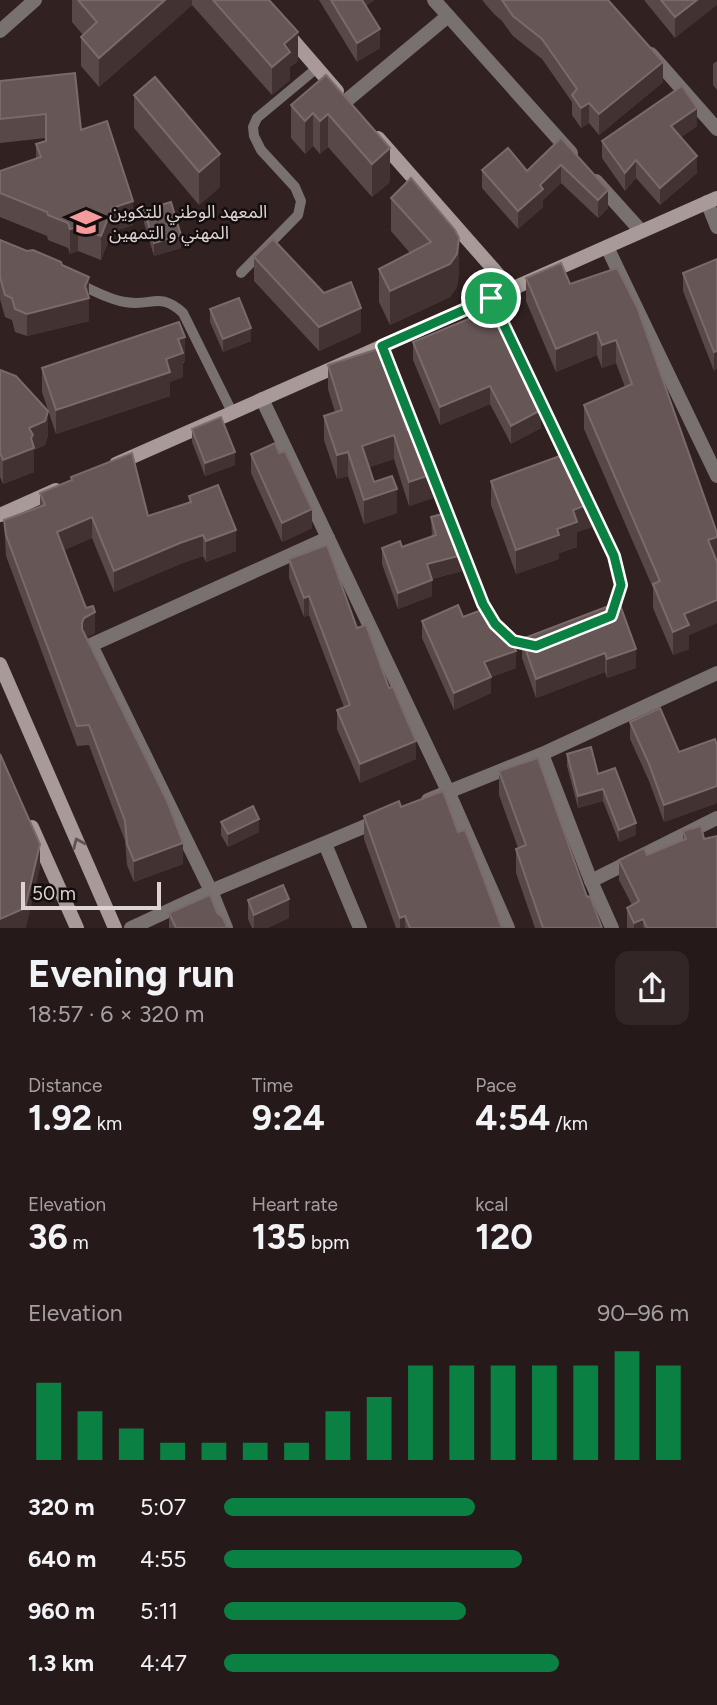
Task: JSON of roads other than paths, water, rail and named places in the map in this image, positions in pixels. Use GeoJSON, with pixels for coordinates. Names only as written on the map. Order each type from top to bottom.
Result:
{"type":"FeatureCollection","features":[{"type":"Feature","properties":{"kind":"main road"},"geometry":{"type":"LineString","coordinates":[[274,19],[350,106]]}},
{"type":"Feature","properties":{"kind":"main road"},"geometry":{"type":"LineString","coordinates":[[373,132],[511,289]]}},
{"type":"Feature","properties":{"kind":"main road"},"geometry":{"type":"LineString","coordinates":[[98,472],[712,200]]}},
{"type":"Feature","properties":{"kind":"main road"},"geometry":{"type":"LineString","coordinates":[[0,515],[73,483]]}},
{"type":"Feature","properties":{"kind":"main road"},"geometry":{"type":"LineString","coordinates":[[0,664],[115,928]]}},
{"type":"Feature","properties":{"kind":"main road"},"geometry":{"type":"LineString","coordinates":[[27,817],[77,928]]}},
{"type":"Feature","properties":{"kind":"street"},"geometry":{"type":"LineString","coordinates":[[0,32],[36,0]]}},
{"type":"Feature","properties":{"kind":"street"},"geometry":{"type":"LineString","coordinates":[[435,0],[641,232]]}},
{"type":"Feature","properties":{"kind":"street"},"geometry":{"type":"LineString","coordinates":[[350,106],[448,16]]}},
{"type":"Feature","properties":{"kind":"street"},"geometry":{"type":"LineString","coordinates":[[638,40],[717,129]]}},
{"type":"Feature","properties":{"kind":"street"},"geometry":{"type":"LineString","coordinates":[[712,200],[717,227]]}},
{"type":"Feature","properties":{"kind":"street"},"geometry":{"type":"LineString","coordinates":[[607,247],[717,476]]}},
{"type":"Feature","properties":{"kind":"street"},"geometry":{"type":"LineString","coordinates":[[262,399],[449,791],[508,928]]}},
{"type":"Feature","properties":{"kind":"street"},"geometry":{"type":"LineString","coordinates":[[226,928],[211,891],[91,645],[328,538]]}},
{"type":"Feature","properties":{"kind":"street"},"geometry":{"type":"LineString","coordinates":[[131,928],[211,891],[542,754],[717,673]]}},
{"type":"Feature","properties":{"kind":"street"},"geometry":{"type":"LineString","coordinates":[[542,754],[612,928]]}},
{"type":"Feature","properties":{"kind":"street"},"geometry":{"type":"LineString","coordinates":[[591,881],[717,818]]}},
{"type":"Feature","properties":{"kind":"street"},"geometry":{"type":"LineString","coordinates":[[325,844],[360,928]]}},
{"type":"Feature","properties":{"kind":"lane"},"geometry":{"type":"LineString","coordinates":[[241,273],[298,215],[301,201],[295,187],[261,150],[253,127],[257,118],[317,68]]}},
{"type":"Feature","properties":{"kind":"lane"},"geometry":{"type":"LineString","coordinates":[[63,278],[127,303],[161,300],[172,303],[183,313],[232,412]]}},
{"type":"Feature","properties":{"kind":"lane"},"geometry":{"type":"LineString","coordinates":[[491,298],[573,470]]}},
{"type":"Feature","properties":{"kind":"lane"},"geometry":{"type":"LineString","coordinates":[[382,346],[483,604],[495,624],[513,641],[536,646],[548,641]]}},
{"type":"Feature","properties":{"kind":"lane"},"geometry":{"type":"LineString","coordinates":[[579,482],[614,556],[621,585],[611,616],[598,621]]}},
{"type":"Feature","properties":{"kind":"place","name":"المعهد الوطني للتكوين المهني و التمهين"},"geometry":{"type":"Point","coordinates":[86,222]}}]}
